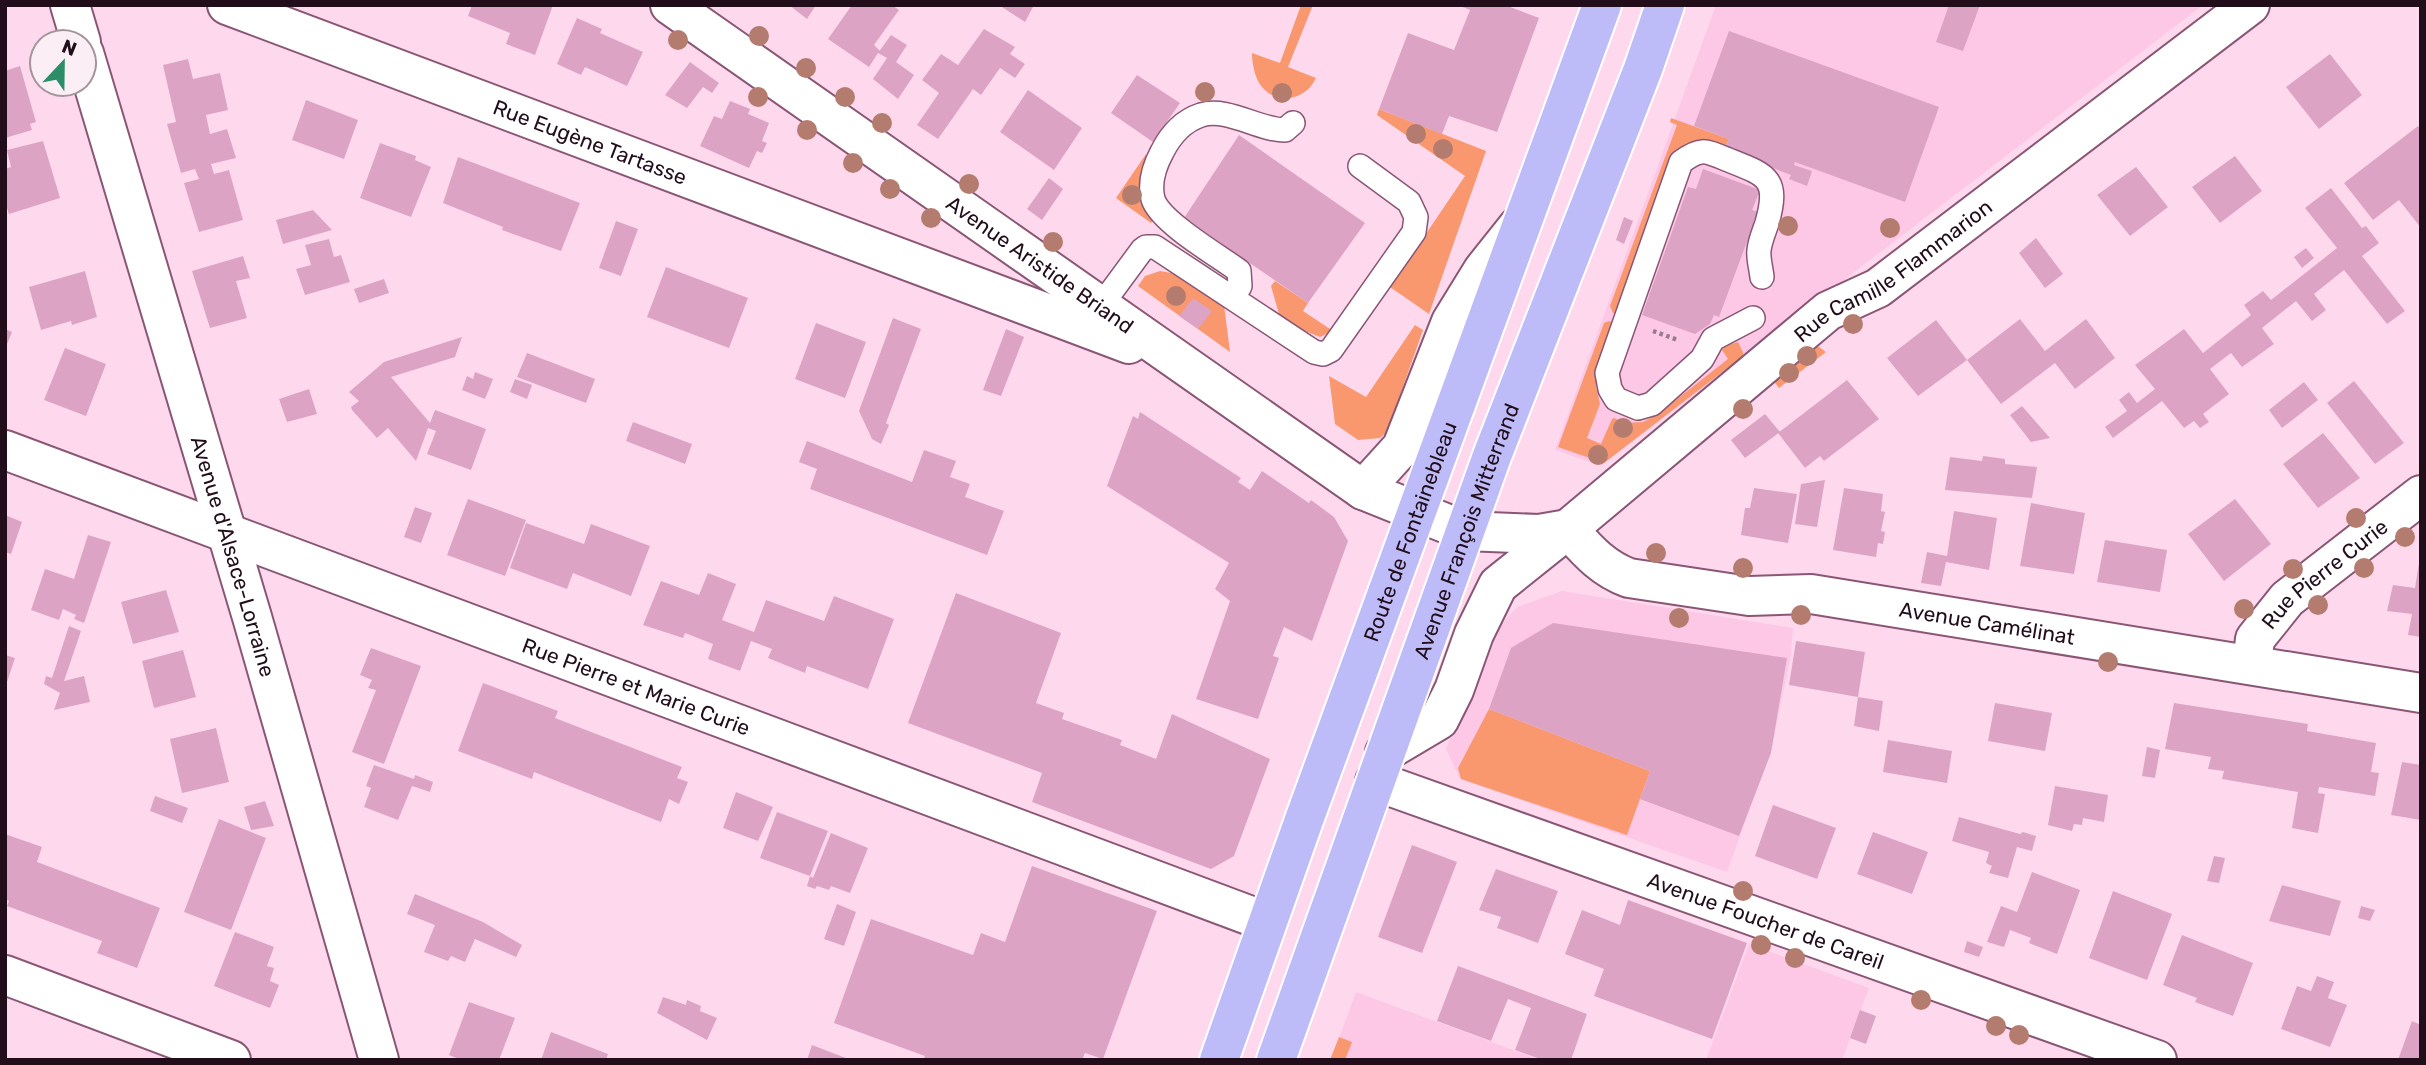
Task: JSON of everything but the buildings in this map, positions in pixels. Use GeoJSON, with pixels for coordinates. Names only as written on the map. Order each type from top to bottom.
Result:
{"type":"FeatureCollection","features":[{"type":"Feature","properties":{"kind":"main road","name":"Route de Fontainebleau"},"geometry":{"type":"LineString","coordinates":[[1219,1060],[1416,511],[1602,5]]}},
{"type":"Feature","properties":{"kind":"main road","name":"Avenue François Mitterrand"},"geometry":{"type":"LineString","coordinates":[[1276,1060],[1465,531],[1643,69],[1665,5]]}},
{"type":"Feature","properties":{"kind":"street"},"geometry":{"type":"LineString","coordinates":[[70,5],[77,28]]}},
{"type":"Feature","properties":{"kind":"street","name":"Rue Eugène Tartasse"},"geometry":{"type":"LineString","coordinates":[[227,5],[1101,334],[1185,363]]}},
{"type":"Feature","properties":{"kind":"street","name":"Avenue Aristide Briand"},"geometry":{"type":"LineString","coordinates":[[670,5],[1363,489],[1465,531],[1553,532]]}},
{"type":"Feature","properties":{"kind":"street","name":"Rue Camille Flammarion"},"geometry":{"type":"LineString","coordinates":[[1498,585],[1553,532],[1780,353],[1828,311],[1878,288],[2250,5]]}},
{"type":"Feature","properties":{"kind":"street","name":"Avenue d'Alsace-Lorraine"},"geometry":{"type":"LineString","coordinates":[[97,98],[252,617],[379,1060]]}},
{"type":"Feature","properties":{"kind":"street"},"geometry":{"type":"LineString","coordinates":[[1363,489],[1402,447],[1451,322],[1483,270],[1522,220]]}},
{"type":"Feature","properties":{"kind":"street"},"geometry":{"type":"LineString","coordinates":[[955,279],[994,232]]}},
{"type":"Feature","properties":{"kind":"street"},"geometry":{"type":"LineString","coordinates":[[1402,447],[1416,511]]}},
{"type":"Feature","properties":{"kind":"street","name":"Rue Pierre et Marie Curie"},"geometry":{"type":"LineString","coordinates":[[5,450],[1267,922]]}},
{"type":"Feature","properties":{"kind":"street","name":"Rue Pierre Curie"},"geometry":{"type":"LineString","coordinates":[[2252,666],[2255,639],[2287,599],[2421,495]]}},
{"type":"Feature","properties":{"kind":"street"},"geometry":{"type":"LineString","coordinates":[[1380,767],[1438,720],[1454,690],[1474,634],[1498,585],[1465,531]]}},
{"type":"Feature","properties":{"kind":"street","name":"Avenue Camélinat"},"geometry":{"type":"LineString","coordinates":[[1553,532],[1614,572],[1629,578],[1749,596],[1811,594],[2421,694]]}},
{"type":"Feature","properties":{"kind":"street","name":"Avenue Foucher de Careil"},"geometry":{"type":"LineString","coordinates":[[1380,767],[2157,1060]]}},
{"type":"Feature","properties":{"kind":"street"},"geometry":{"type":"LineString","coordinates":[[5,975],[231,1060]]}},
{"type":"Feature","properties":{"kind":"lane"},"geometry":{"type":"LineString","coordinates":[[1233,298],[1240,286],[1240,271],[1163,216],[1153,199],[1155,166],[1176,131],[1202,115],[1220,115],[1272,130],[1285,130],[1293,123]]}},
{"type":"Feature","properties":{"kind":"lane"},"geometry":{"type":"LineString","coordinates":[[1753,318],[1713,340],[1702,359],[1652,404],[1638,408],[1628,405],[1616,399],[1609,389],[1607,373],[1681,162],[1695,151],[1708,152],[1749,167],[1768,180],[1773,189],[1772,203],[1759,251],[1762,277]]}},
{"type":"Feature","properties":{"kind":"lane"},"geometry":{"type":"LineString","coordinates":[[1100,307],[1146,247],[1155,247],[1314,352],[1323,354],[1331,351],[1414,232],[1416,217],[1409,202],[1360,166]]}},
{"type":"Feature","properties":{"kind":"shaded area"},"geometry":{"type":"Polygon","coordinates":[[[1301,5],[1313,5],[1288,67],[1316,78],[1311,86],[1297,96],[1280,98],[1271,95],[1258,81],[1252,53],[1280,63],[1301,5]]]}},
{"type":"Feature","properties":{"kind":"shaded area"},"geometry":{"type":"Polygon","coordinates":[[[1716,5],[2203,5],[1601,466],[1555,450],[1716,5]]]}},
{"type":"Feature","properties":{"kind":"shaded area"},"geometry":{"type":"Polygon","coordinates":[[[1379,109],[1486,151],[1429,314],[1390,287],[1465,176],[1377,115],[1379,109]]]}},
{"type":"Feature","properties":{"kind":"shaded area"},"geometry":{"type":"Polygon","coordinates":[[[1671,118],[1729,139],[1724,149],[1702,142],[1618,314],[1613,313],[1610,306],[1677,125],[1670,122],[1671,118]]]}},
{"type":"Feature","properties":{"kind":"shaded area"},"geometry":{"type":"Polygon","coordinates":[[[1146,154],[1142,180],[1154,219],[1151,223],[1116,198],[1146,154]]]}},
{"type":"Feature","properties":{"kind":"shaded area"},"geometry":{"type":"Polygon","coordinates":[[[1160,271],[1177,274],[1224,305],[1230,352],[1138,286],[1145,276],[1160,271]]]}},
{"type":"Feature","properties":{"kind":"shaded area"},"geometry":{"type":"Polygon","coordinates":[[[1275,281],[1308,303],[1303,311],[1333,331],[1320,337],[1305,331],[1279,314],[1271,286],[1275,281]]]}},
{"type":"Feature","properties":{"kind":"shaded area"},"geometry":{"type":"Polygon","coordinates":[[[1604,323],[1614,323],[1596,386],[1600,404],[1587,438],[1601,444],[1612,419],[1625,423],[1643,422],[1658,414],[1728,359],[1722,350],[1724,346],[1738,342],[1743,356],[1604,463],[1558,447],[1604,323]]]}},
{"type":"Feature","properties":{"kind":"shaded area"},"geometry":{"type":"Polygon","coordinates":[[[1415,325],[1423,330],[1387,432],[1380,438],[1358,440],[1335,424],[1329,376],[1366,397],[1415,325]]]}},
{"type":"Feature","properties":{"kind":"shaded area"},"geometry":{"type":"Polygon","coordinates":[[[1811,341],[1826,352],[1779,388],[1773,380],[1811,341]]]}},
{"type":"Feature","properties":{"kind":"shaded area"},"geometry":{"type":"Polygon","coordinates":[[[1562,591],[1793,628],[1791,655],[1771,750],[1727,872],[1460,779],[1446,749],[1490,637],[1517,607],[1562,591]]]}},
{"type":"Feature","properties":{"kind":"shaded area"},"geometry":{"type":"Polygon","coordinates":[[[1489,709],[1650,771],[1627,835],[1461,779],[1458,768],[1489,709]]]}},
{"type":"Feature","properties":{"kind":"shaded area"},"geometry":{"type":"Polygon","coordinates":[[[1749,944],[1869,988],[1842,1060],[1706,1060],[1749,944]]]}},
{"type":"Feature","properties":{"kind":"shaded area"},"geometry":{"type":"Polygon","coordinates":[[[1356,992],[1540,1060],[1331,1060],[1356,992]]]}},
{"type":"Feature","properties":{"kind":"shaded area"},"geometry":{"type":"Polygon","coordinates":[[[1339,1037],[1352,1042],[1345,1060],[1330,1060],[1339,1037]]]}}]}
